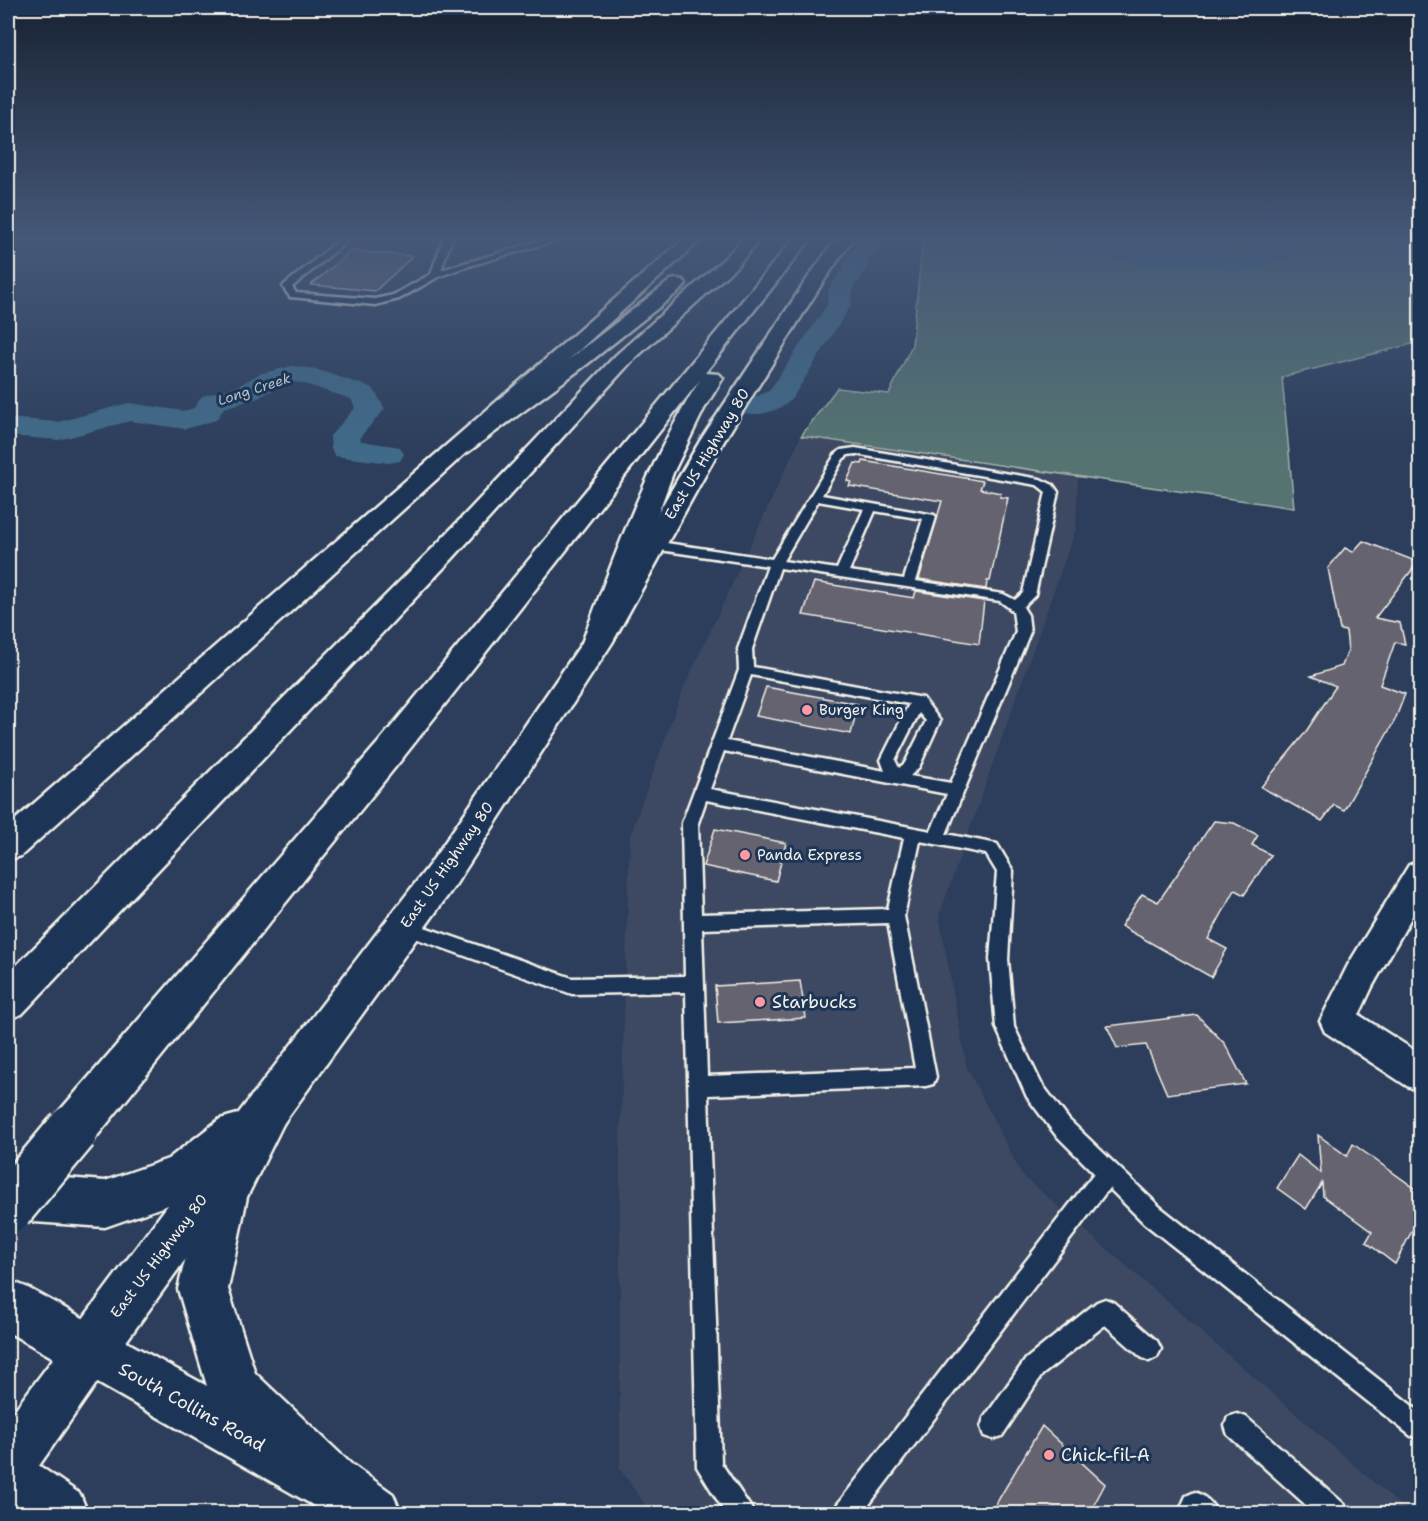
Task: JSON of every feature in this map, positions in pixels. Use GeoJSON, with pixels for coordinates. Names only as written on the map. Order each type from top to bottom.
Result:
{"type":"FeatureCollection","features":[{"type":"Feature","properties":{"kind":"main road"},"geometry":{"type":"LineString","coordinates":[[8,846],[616,308]]}},
{"type":"Feature","properties":{"kind":"main road"},"geometry":{"type":"LineString","coordinates":[[460,447],[579,361],[647,308]]}},
{"type":"Feature","properties":{"kind":"main road"},"geometry":{"type":"LineString","coordinates":[[8,1001],[444,552],[623,359],[680,308]]}},
{"type":"Feature","properties":{"kind":"main road"},"geometry":{"type":"LineString","coordinates":[[8,1208],[389,752],[748,308]]}},
{"type":"Feature","properties":{"kind":"main road"},"geometry":{"type":"LineString","coordinates":[[597,643],[652,493],[677,438],[709,383],[758,308]]}},
{"type":"Feature","properties":{"kind":"main road","name":"East US Highway 80"},"geometry":{"type":"LineString","coordinates":[[8,1464],[89,1350],[443,874],[597,643],[712,441],[797,308]]}},
{"type":"Feature","properties":{"kind":"main road"},"geometry":{"type":"LineString","coordinates":[[8,1186],[34,1199],[105,1204],[182,1177],[268,1110]]}},
{"type":"Feature","properties":{"kind":"main road"},"geometry":{"type":"LineString","coordinates":[[268,1110],[225,1192],[203,1289],[234,1389],[352,1499]]}},
{"type":"Feature","properties":{"kind":"main road","name":"South Collins Road"},"geometry":{"type":"LineString","coordinates":[[8,1305],[352,1499]]}},
{"type":"Feature","properties":{"kind":"main road"},"geometry":{"type":"LineString","coordinates":[[8,1478],[60,1514]]}},
{"type":"Feature","properties":{"kind":"street"},"geometry":{"type":"LineString","coordinates":[[1420,874],[1360,976],[1338,1021],[1420,1074]]}},
{"type":"Feature","properties":{"kind":"lane"},"geometry":{"type":"LineString","coordinates":[[741,1514],[709,1467],[690,823],[746,670],[745,649],[775,564],[839,457],[845,452],[855,451],[1040,482],[1050,487],[1052,492],[1029,595],[1017,605]]}},
{"type":"Feature","properties":{"kind":"lane"},"geometry":{"type":"LineString","coordinates":[[814,498],[930,517],[909,584]]}},
{"type":"Feature","properties":{"kind":"lane"},"geometry":{"type":"LineString","coordinates":[[841,574],[871,507]]}},
{"type":"Feature","properties":{"kind":"lane"},"geometry":{"type":"LineString","coordinates":[[653,545],[1004,598],[1017,605],[1022,615],[1023,632],[936,838]]}},
{"type":"Feature","properties":{"kind":"lane"},"geometry":{"type":"LineString","coordinates":[[746,670],[918,700],[933,721],[911,767],[895,778]]}},
{"type":"Feature","properties":{"kind":"lane"},"geometry":{"type":"LineString","coordinates":[[895,778],[888,760],[918,700]]}},
{"type":"Feature","properties":{"kind":"lane"},"geometry":{"type":"LineString","coordinates":[[718,745],[956,790]]}},
{"type":"Feature","properties":{"kind":"lane"},"geometry":{"type":"LineString","coordinates":[[700,793],[991,849],[1005,871],[999,959],[1005,1027],[1034,1090],[1062,1127],[1152,1215],[1420,1427]]}},
{"type":"Feature","properties":{"kind":"lane"},"geometry":{"type":"LineString","coordinates":[[698,1086],[926,1077],[895,916],[913,834]]}},
{"type":"Feature","properties":{"kind":"lane"},"geometry":{"type":"LineString","coordinates":[[693,922],[895,916]]}},
{"type":"Feature","properties":{"kind":"lane"},"geometry":{"type":"LineString","coordinates":[[404,927],[572,986],[695,984]]}},
{"type":"Feature","properties":{"kind":"lane"},"geometry":{"type":"LineString","coordinates":[[846,1514],[1108,1172]]}},
{"type":"Feature","properties":{"kind":"lane"},"geometry":{"type":"LineString","coordinates":[[993,1427],[1034,1367],[1105,1310],[1149,1349]]}},
{"type":"Feature","properties":{"kind":"lane"},"geometry":{"type":"LineString","coordinates":[[1238,1426],[1336,1514]]}},
{"type":"Feature","properties":{"kind":"lane"},"geometry":{"type":"LineString","coordinates":[[1191,1514],[1195,1505],[1204,1514]]}},
{"type":"Feature","properties":{"kind":"shaded area"},"geometry":{"type":"Polygon","coordinates":[[[801,436],[1078,475],[1076,528],[939,916],[967,1068],[1022,1175],[1409,1513],[651,1513],[620,1469],[620,1145],[630,836],[682,692],[801,436]]]}},
{"type":"Feature","properties":{"kind":"green space"},"geometry":{"type":"Polygon","coordinates":[[[916,308],[1420,308],[1420,342],[1282,377],[1294,508],[801,436],[837,388],[889,394],[912,345],[916,308]]]}},
{"type":"Feature","properties":{"kind":"building"},"geometry":{"type":"Polygon","coordinates":[[[863,461],[983,481],[980,489],[1001,493],[1000,497],[1008,498],[990,581],[987,581],[986,589],[919,579],[942,501],[849,486],[851,482],[847,481],[855,463],[862,464],[863,461]]]}},
{"type":"Feature","properties":{"kind":"building"},"geometry":{"type":"Polygon","coordinates":[[[1363,541],[1418,562],[1375,618],[1400,623],[1405,644],[1395,642],[1380,685],[1405,694],[1395,720],[1344,810],[1334,805],[1322,821],[1261,787],[1305,733],[1336,686],[1311,676],[1342,666],[1348,650],[1346,631],[1340,630],[1328,568],[1345,548],[1353,552],[1363,541]]]}},
{"type":"Feature","properties":{"kind":"building"},"geometry":{"type":"Polygon","coordinates":[[[814,582],[914,598],[916,591],[984,601],[979,644],[803,615],[814,582]]]}},
{"type":"Feature","properties":{"kind":"building","name":"Burger King"},"geometry":{"type":"Polygon","coordinates":[[[766,687],[858,704],[851,734],[756,716],[766,687]]]}},
{"type":"Feature","properties":{"kind":"building"},"geometry":{"type":"Polygon","coordinates":[[[1214,821],[1234,823],[1258,835],[1252,845],[1271,855],[1244,895],[1235,890],[1208,939],[1227,949],[1211,977],[1121,926],[1142,894],[1158,902],[1214,821]]]}},
{"type":"Feature","properties":{"kind":"building","name":"Panda Express"},"geometry":{"type":"Polygon","coordinates":[[[715,829],[786,843],[776,881],[703,866],[715,829]]]}},
{"type":"Feature","properties":{"kind":"building","name":"Starbucks"},"geometry":{"type":"Polygon","coordinates":[[[800,981],[806,1018],[718,1023],[715,986],[800,981]]]}},
{"type":"Feature","properties":{"kind":"building"},"geometry":{"type":"Polygon","coordinates":[[[1197,1015],[1225,1044],[1246,1084],[1167,1094],[1146,1045],[1117,1048],[1107,1026],[1197,1015]]]}},
{"type":"Feature","properties":{"kind":"building"},"geometry":{"type":"Polygon","coordinates":[[[1318,1135],[1347,1156],[1353,1144],[1420,1192],[1420,1215],[1395,1264],[1366,1242],[1372,1232],[1323,1196],[1322,1183],[1306,1209],[1277,1188],[1298,1155],[1321,1173],[1318,1135]]]}},
{"type":"Feature","properties":{"kind":"building","name":"Chick-fil-A"},"geometry":{"type":"Polygon","coordinates":[[[1042,1426],[1105,1484],[1089,1514],[990,1514],[1042,1426]]]}},
{"type":"Feature","properties":{"kind":"waterway","name":"Long Creek"},"geometry":{"type":"LineString","coordinates":[[755,407],[779,397],[837,308]]}},
{"type":"Feature","properties":{"kind":"waterway","name":"Long Creek"},"geometry":{"type":"LineString","coordinates":[[8,427],[59,431],[129,412],[185,420],[206,414],[212,402],[248,392],[269,380],[292,374],[305,375],[363,394],[370,409],[345,436],[346,449],[389,454]]}},
{"type":"Feature","properties":{"kind":"place","name":"Burger King"},"geometry":{"type":"Point","coordinates":[807,710]}},
{"type":"Feature","properties":{"kind":"place","name":"Panda Express"},"geometry":{"type":"Point","coordinates":[745,855]}},
{"type":"Feature","properties":{"kind":"place","name":"Starbucks"},"geometry":{"type":"Point","coordinates":[760,1002]}},
{"type":"Feature","properties":{"kind":"place","name":"Chick-fil-A"},"geometry":{"type":"Point","coordinates":[1049,1455]}}]}
